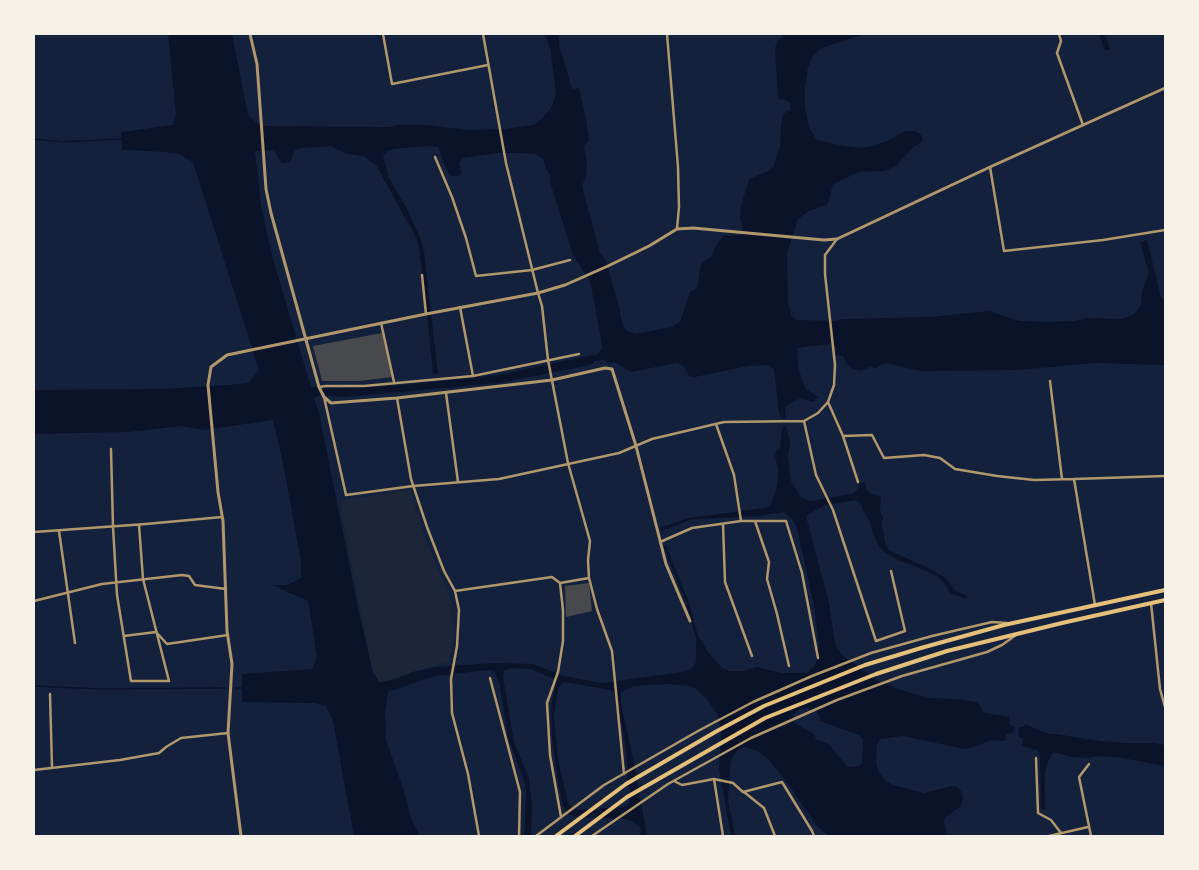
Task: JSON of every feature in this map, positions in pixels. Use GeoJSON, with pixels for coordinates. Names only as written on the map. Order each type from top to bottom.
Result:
{"type":"FeatureCollection","features":[{"type":"Feature","properties":{"kind":"main road"},"geometry":{"type":"LineString","coordinates":[[556,836],[626,784],[717,731],[764,706],[865,665],[921,648],[1011,624],[1165,590]]}},
{"type":"Feature","properties":{"kind":"main road"},"geometry":{"type":"LineString","coordinates":[[575,836],[627,797],[765,718],[876,674],[947,651],[1018,633],[1165,600]]}},
{"type":"Feature","properties":{"kind":"street"},"geometry":{"type":"LineString","coordinates":[[250,34],[257,64],[266,189],[271,213],[319,387],[324,397],[346,495],[413,486],[499,479],[619,453],[652,439],[724,422],[804,421],[818,413],[828,402],[834,385],[834,347],[825,274],[825,254],[837,239]]}},
{"type":"Feature","properties":{"kind":"street"},"geometry":{"type":"LineString","coordinates":[[383,34],[392,84],[488,65]]}},
{"type":"Feature","properties":{"kind":"street"},"geometry":{"type":"LineString","coordinates":[[483,34],[504,154],[542,306],[548,360],[568,463],[590,541],[588,560],[589,578],[597,609],[612,651],[624,774]]}},
{"type":"Feature","properties":{"kind":"street"},"geometry":{"type":"LineString","coordinates":[[667,34],[678,167],[679,207],[677,229]]}},
{"type":"Feature","properties":{"kind":"street"},"geometry":{"type":"LineString","coordinates":[[1059,34],[1061,41],[1057,53],[1083,125]]}},
{"type":"Feature","properties":{"kind":"street"},"geometry":{"type":"LineString","coordinates":[[241,836],[228,733],[232,664],[228,635],[222,517],[218,492],[208,385],[211,367],[227,356],[251,350],[426,314],[538,293],[608,266],[649,246],[677,229],[694,228],[824,240],[837,239],[990,167],[1165,88]]}},
{"type":"Feature","properties":{"kind":"street"},"geometry":{"type":"LineString","coordinates":[[435,157],[452,196],[466,238],[476,276],[532,270],[570,260]]}},
{"type":"Feature","properties":{"kind":"street"},"geometry":{"type":"LineString","coordinates":[[990,167],[1004,251],[1103,240],[1165,230]]}},
{"type":"Feature","properties":{"kind":"street"},"geometry":{"type":"LineString","coordinates":[[422,275],[426,314]]}},
{"type":"Feature","properties":{"kind":"street"},"geometry":{"type":"LineString","coordinates":[[460,308],[473,376]]}},
{"type":"Feature","properties":{"kind":"street"},"geometry":{"type":"LineString","coordinates":[[381,323],[394,382]]}},
{"type":"Feature","properties":{"kind":"street"},"geometry":{"type":"LineString","coordinates":[[319,387],[364,386],[394,382],[473,376],[579,354]]}},
{"type":"Feature","properties":{"kind":"street"},"geometry":{"type":"LineString","coordinates":[[324,397],[331,403],[397,398],[552,380],[605,368],[612,369],[636,446],[666,564],[690,621]]}},
{"type":"Feature","properties":{"kind":"street"},"geometry":{"type":"LineString","coordinates":[[1050,381],[1062,480]]}},
{"type":"Feature","properties":{"kind":"street"},"geometry":{"type":"LineString","coordinates":[[446,393],[458,482]]}},
{"type":"Feature","properties":{"kind":"street"},"geometry":{"type":"LineString","coordinates":[[397,398],[413,486],[444,571],[455,591],[459,610],[457,646],[451,680],[452,713],[468,774],[479,836]]}},
{"type":"Feature","properties":{"kind":"street"},"geometry":{"type":"LineString","coordinates":[[828,402],[843,436],[858,482]]}},
{"type":"Feature","properties":{"kind":"street"},"geometry":{"type":"LineString","coordinates":[[804,421],[816,475],[833,510],[876,641],[905,631],[891,571]]}},
{"type":"Feature","properties":{"kind":"street"},"geometry":{"type":"LineString","coordinates":[[716,424],[734,476],[741,521]]}},
{"type":"Feature","properties":{"kind":"street"},"geometry":{"type":"LineString","coordinates":[[843,436],[872,435],[884,458],[924,455],[940,458],[955,469],[997,476],[1034,480],[1165,476]]}},
{"type":"Feature","properties":{"kind":"street"},"geometry":{"type":"LineString","coordinates":[[111,449],[113,527],[117,595],[131,681],[169,681],[143,579],[139,525]]}},
{"type":"Feature","properties":{"kind":"street"},"geometry":{"type":"LineString","coordinates":[[1074,479],[1095,605]]}},
{"type":"Feature","properties":{"kind":"street"},"geometry":{"type":"LineString","coordinates":[[34,532],[139,525],[222,517]]}},
{"type":"Feature","properties":{"kind":"street"},"geometry":{"type":"LineString","coordinates":[[660,542],[692,528],[741,521],[786,521],[802,573],[818,658]]}},
{"type":"Feature","properties":{"kind":"street"},"geometry":{"type":"LineString","coordinates":[[755,521],[769,562],[767,579],[789,666]]}},
{"type":"Feature","properties":{"kind":"street"},"geometry":{"type":"LineString","coordinates":[[723,524],[725,582],[752,656]]}},
{"type":"Feature","properties":{"kind":"street"},"geometry":{"type":"LineString","coordinates":[[59,531],[74,643]]}},
{"type":"Feature","properties":{"kind":"street"},"geometry":{"type":"LineString","coordinates":[[34,601],[102,584],[182,575],[189,576],[195,585],[226,588]]}},
{"type":"Feature","properties":{"kind":"street"},"geometry":{"type":"LineString","coordinates":[[455,591],[552,578],[560,583],[589,578]]}},
{"type":"Feature","properties":{"kind":"street"},"geometry":{"type":"LineString","coordinates":[[560,583],[563,610],[563,641],[558,672],[547,702],[550,755],[561,817]]}},
{"type":"Feature","properties":{"kind":"street"},"geometry":{"type":"LineString","coordinates":[[1151,603],[1160,689],[1164,696],[1165,707]]}},
{"type":"Feature","properties":{"kind":"street"},"geometry":{"type":"LineString","coordinates":[[536,836],[604,785],[707,725],[753,702],[812,676],[871,653],[932,636],[992,622],[1011,624]]}},
{"type":"Feature","properties":{"kind":"street"},"geometry":{"type":"LineString","coordinates":[[156,632],[167,644],[228,635]]}},
{"type":"Feature","properties":{"kind":"street"},"geometry":{"type":"LineString","coordinates":[[124,636],[156,632]]}},
{"type":"Feature","properties":{"kind":"street"},"geometry":{"type":"LineString","coordinates":[[592,836],[674,780],[751,738],[837,700],[902,676],[988,652],[1002,645],[1018,633]]}},
{"type":"Feature","properties":{"kind":"street"},"geometry":{"type":"LineString","coordinates":[[490,678],[520,792],[519,836]]}},
{"type":"Feature","properties":{"kind":"street"},"geometry":{"type":"LineString","coordinates":[[50,694],[52,767]]}},
{"type":"Feature","properties":{"kind":"street"},"geometry":{"type":"LineString","coordinates":[[34,770],[120,760],[159,753],[181,738],[228,733]]}},
{"type":"Feature","properties":{"kind":"street"},"geometry":{"type":"LineString","coordinates":[[1036,758],[1038,813],[1051,820],[1061,833]]}},
{"type":"Feature","properties":{"kind":"street"},"geometry":{"type":"LineString","coordinates":[[1089,764],[1079,777],[1090,836]]}},
{"type":"Feature","properties":{"kind":"street"},"geometry":{"type":"LineString","coordinates":[[674,780],[682,784],[714,779],[733,783],[764,808],[775,836]]}},
{"type":"Feature","properties":{"kind":"street"},"geometry":{"type":"LineString","coordinates":[[714,779],[723,836]]}},
{"type":"Feature","properties":{"kind":"street"},"geometry":{"type":"LineString","coordinates":[[744,792],[782,782],[812,830],[814,836]]}},
{"type":"Feature","properties":{"kind":"street"},"geometry":{"type":"LineString","coordinates":[[1049,836],[1088,827]]}},
{"type":"Feature","properties":{"kind":"shaded area"},"geometry":{"type":"Polygon","coordinates":[[[168,34],[232,34],[248,115],[257,123],[265,126],[389,127],[398,125],[427,125],[468,130],[505,129],[534,125],[543,118],[552,106],[556,94],[551,54],[561,51],[572,89],[579,88],[586,119],[589,140],[584,146],[587,165],[586,176],[582,186],[600,253],[606,261],[623,326],[627,331],[636,334],[672,327],[680,322],[690,292],[697,288],[701,264],[712,256],[716,245],[723,236],[741,235],[743,228],[740,218],[741,206],[749,179],[768,171],[774,166],[780,145],[783,114],[790,110],[790,103],[785,100],[778,99],[775,48],[778,41],[784,34],[864,34],[822,48],[813,56],[808,67],[805,87],[805,107],[809,128],[817,140],[861,148],[885,142],[906,131],[915,131],[921,135],[923,141],[912,148],[897,165],[885,171],[859,172],[833,184],[828,204],[809,211],[798,219],[787,253],[788,301],[791,315],[797,320],[834,321],[843,319],[929,317],[989,311],[1019,321],[1074,321],[1086,318],[1122,319],[1134,314],[1141,305],[1142,291],[1149,273],[1140,242],[1147,240],[1161,297],[1165,301],[1165,365],[1095,363],[1018,370],[923,371],[886,363],[876,368],[870,367],[860,371],[851,368],[846,363],[843,356],[836,355],[836,347],[830,344],[797,348],[798,366],[802,380],[806,389],[818,397],[813,402],[801,398],[789,404],[785,408],[786,419],[781,418],[779,413],[774,369],[769,365],[748,366],[695,377],[689,376],[683,365],[677,363],[631,372],[614,362],[608,363],[604,360],[595,361],[591,365],[498,383],[344,397],[320,395],[314,398],[319,413],[358,608],[373,673],[380,683],[399,678],[413,672],[436,667],[493,663],[533,664],[564,676],[602,683],[682,672],[692,668],[696,662],[696,637],[686,603],[664,547],[666,545],[689,603],[698,636],[709,653],[722,668],[730,671],[743,671],[757,667],[781,673],[807,673],[815,666],[819,645],[814,606],[797,528],[791,518],[783,512],[759,516],[690,520],[661,531],[660,528],[689,518],[770,507],[777,487],[778,479],[778,469],[775,456],[776,452],[780,449],[782,428],[786,426],[790,441],[788,456],[791,481],[801,497],[810,501],[852,494],[856,491],[861,482],[865,482],[866,489],[869,492],[880,496],[880,511],[883,517],[882,526],[886,545],[889,550],[946,578],[955,591],[966,595],[967,598],[963,598],[950,593],[945,584],[938,577],[899,561],[884,552],[880,548],[869,520],[857,500],[825,505],[806,516],[829,603],[834,638],[837,649],[843,656],[878,681],[928,698],[957,699],[976,702],[980,705],[984,713],[1010,717],[1009,724],[1015,727],[1013,733],[1006,734],[1005,741],[992,740],[964,749],[903,736],[880,739],[877,744],[876,760],[878,771],[886,781],[893,785],[924,793],[952,786],[956,786],[961,791],[963,797],[961,806],[945,817],[944,822],[949,836],[829,836],[817,826],[786,781],[766,757],[756,750],[744,747],[734,755],[731,760],[728,799],[735,836],[731,836],[719,768],[721,733],[718,715],[707,699],[695,688],[668,684],[634,686],[625,690],[621,694],[621,704],[633,758],[647,836],[641,836],[640,828],[632,821],[624,819],[572,816],[567,813],[563,806],[552,737],[551,706],[557,680],[530,669],[512,668],[504,671],[503,677],[514,742],[529,778],[532,805],[531,836],[524,836],[526,795],[525,784],[508,737],[500,686],[495,671],[489,670],[436,676],[388,692],[385,712],[386,740],[403,788],[411,818],[420,836],[354,836],[333,721],[326,706],[314,703],[242,702],[242,674],[312,669],[317,657],[308,601],[272,585],[287,585],[301,578],[301,561],[282,458],[273,420],[203,430],[181,426],[128,432],[34,434],[34,390],[161,389],[227,385],[248,383],[259,370],[193,162],[177,153],[122,150],[121,132],[173,125],[176,115],[168,34]],[[331,146],[301,148],[295,150],[290,162],[282,163],[274,151],[255,151],[261,205],[272,256],[311,387],[337,388],[393,386],[498,375],[598,354],[602,349],[590,281],[573,255],[551,185],[550,175],[546,169],[543,159],[536,154],[514,153],[498,153],[462,158],[459,163],[462,173],[459,176],[451,176],[438,147],[427,146],[394,149],[387,151],[383,157],[388,176],[406,207],[420,237],[424,251],[438,373],[433,374],[424,284],[418,243],[414,234],[376,165],[363,156],[347,154],[331,146]],[[563,682],[560,685],[557,694],[554,716],[558,760],[568,801],[571,807],[580,810],[626,806],[630,799],[626,751],[615,694],[606,689],[563,682]],[[806,708],[799,710],[794,714],[792,719],[794,723],[814,734],[816,739],[828,744],[848,767],[859,766],[862,763],[863,740],[859,735],[820,721],[819,715],[815,710],[806,708]]]}},
{"type":"Feature","properties":{"kind":"shaded area"},"geometry":{"type":"Polygon","coordinates":[[[545,34],[558,34],[560,44],[550,48],[545,34]]]}},
{"type":"Feature","properties":{"kind":"shaded area"},"geometry":{"type":"Polygon","coordinates":[[[1099,34],[1105,34],[1110,49],[1105,51],[1099,34]]]}},
{"type":"Feature","properties":{"kind":"shaded area"},"geometry":{"type":"Polygon","coordinates":[[[410,490],[425,539],[450,598],[454,632],[449,662],[380,683],[373,673],[341,511],[341,500],[410,490]]]}},
{"type":"Feature","properties":{"kind":"shaded area"},"geometry":{"type":"Polygon","coordinates":[[[1025,724],[1048,734],[1100,741],[1153,743],[1165,745],[1165,766],[1122,758],[1099,756],[1089,758],[1073,757],[1053,753],[1049,759],[1045,772],[1044,811],[1041,808],[1040,755],[1037,750],[1022,746],[1023,739],[1018,736],[1019,727],[1024,727],[1025,724]]]}},
{"type":"Feature","properties":{"kind":"building"},"geometry":{"type":"Polygon","coordinates":[[[382,333],[392,377],[359,381],[322,381],[313,346],[382,333]]]}},
{"type":"Feature","properties":{"kind":"building"},"geometry":{"type":"Polygon","coordinates":[[[589,583],[592,611],[566,617],[565,586],[589,583]]]}},
{"type":"Feature","properties":{"kind":"waterway"},"geometry":{"type":"LineString","coordinates":[[552,34],[558,64]]}},
{"type":"Feature","properties":{"kind":"waterway"},"geometry":{"type":"LineString","coordinates":[[34,139],[62,142],[122,139]]}},
{"type":"Feature","properties":{"kind":"waterway"},"geometry":{"type":"LineString","coordinates":[[34,686],[101,689],[226,688]]}},
{"type":"Feature","properties":{"kind":"waterway"},"geometry":{"type":"LineString","coordinates":[[235,688],[242,688]]}}]}
